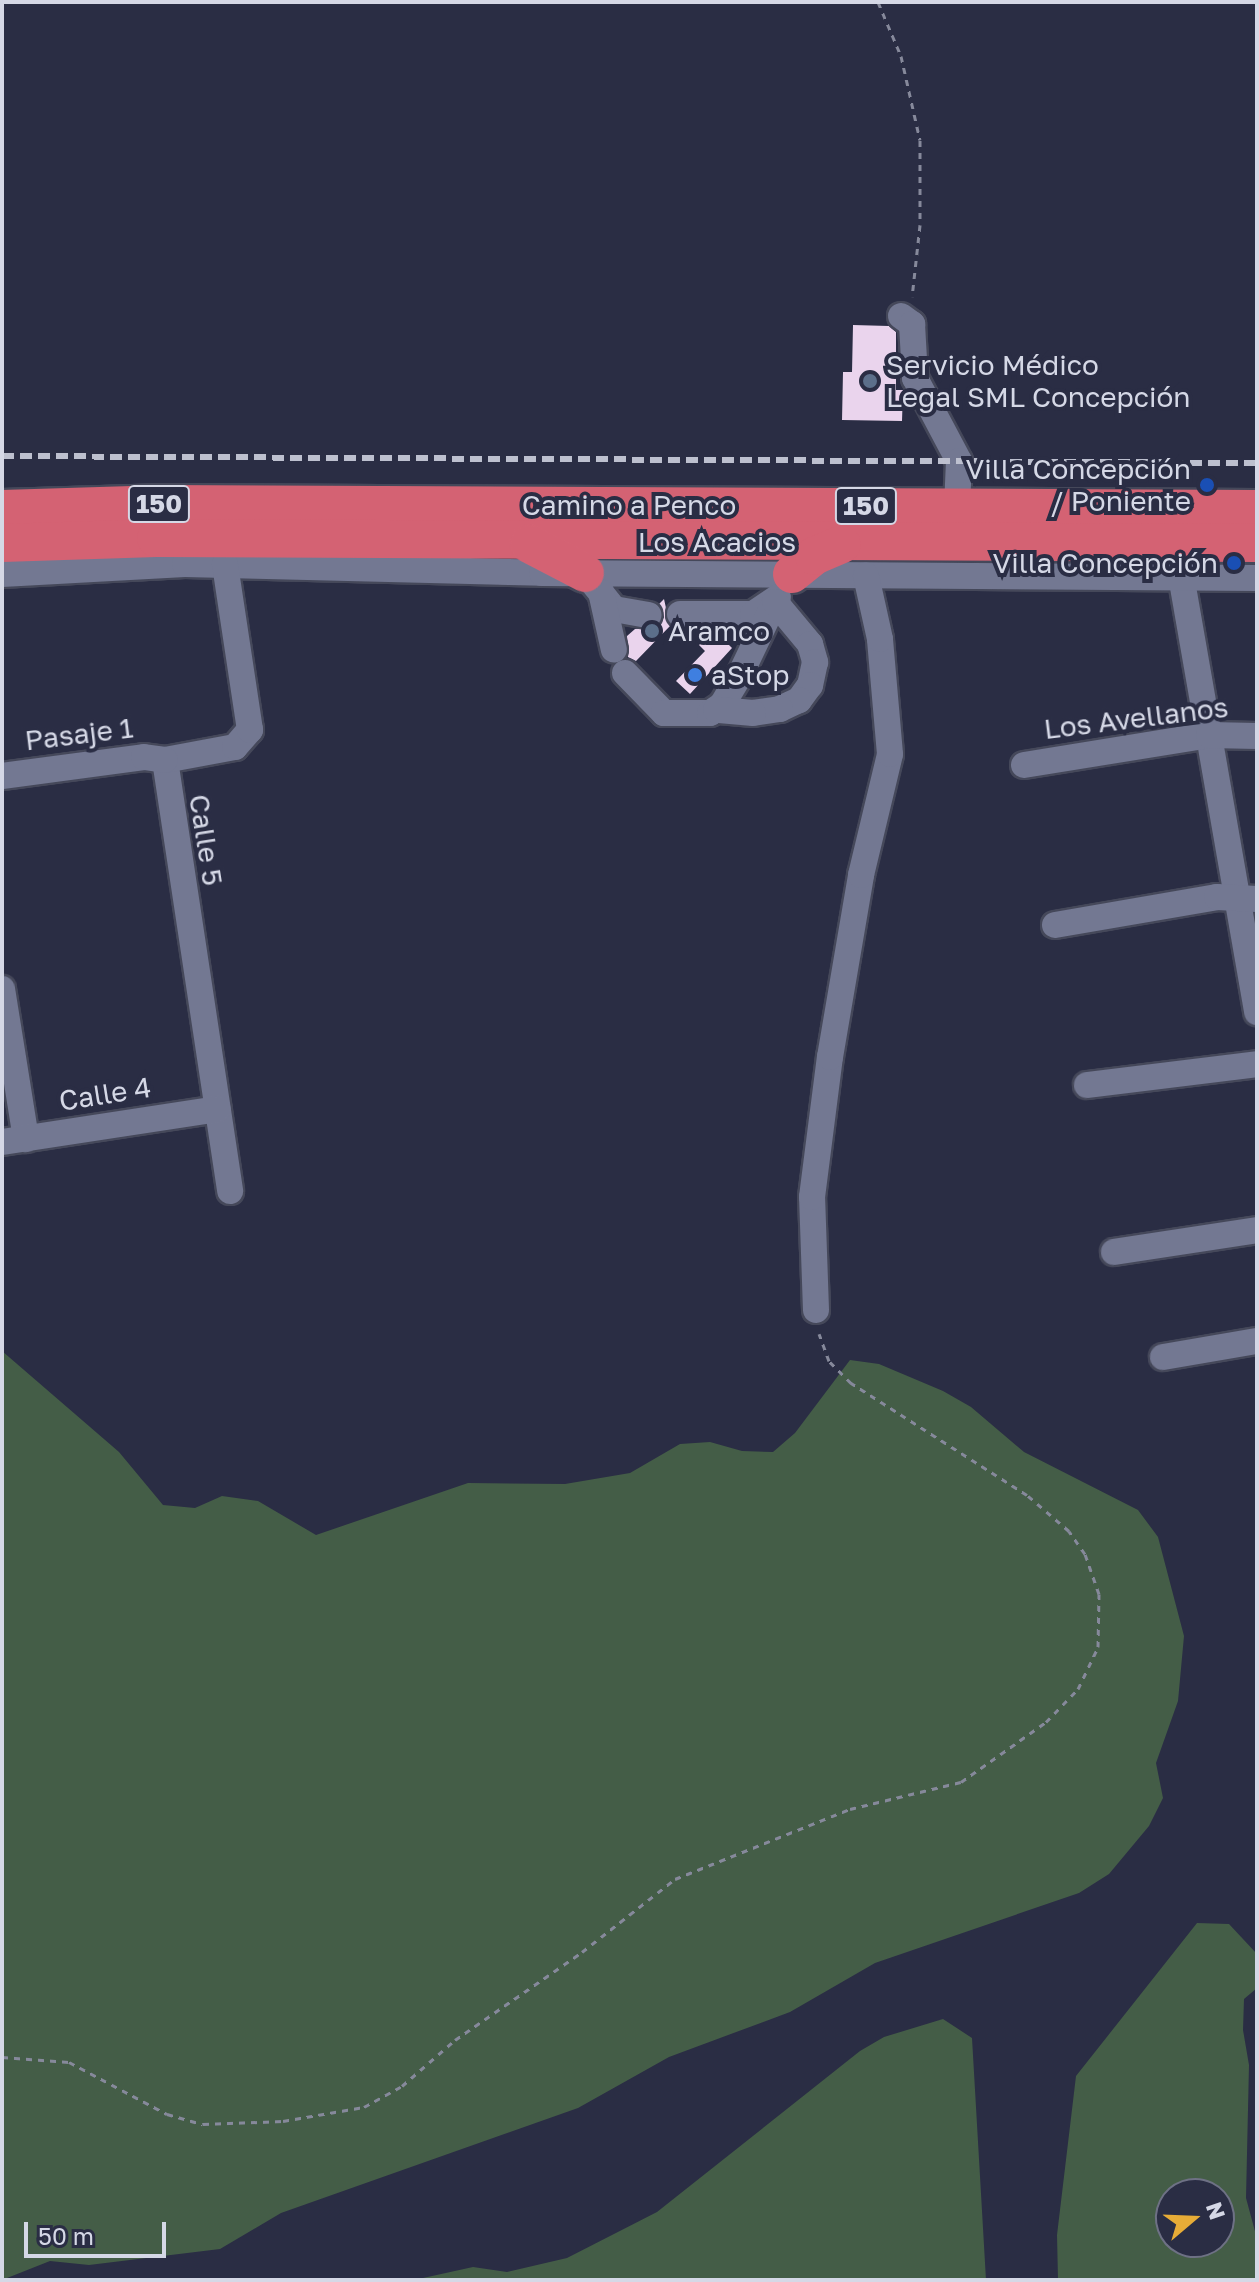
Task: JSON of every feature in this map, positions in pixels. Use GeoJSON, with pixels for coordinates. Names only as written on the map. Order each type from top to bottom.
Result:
{"type":"FeatureCollection","features":[{"type":"Feature","properties":{"kind":"highway","name":"Camino a Penco"},"geometry":{"type":"LineString","coordinates":[[2,509],[157,504],[957,507],[1177,543],[1257,509]]}},
{"type":"Feature","properties":{"kind":"highway","name":"Camino a Penco"},"geometry":{"type":"LineString","coordinates":[[2,543],[515,539],[860,558],[1177,543],[1257,543]]}},
{"type":"Feature","properties":{"kind":"highway"},"geometry":{"type":"LineString","coordinates":[[515,539],[593,583]]}},
{"type":"Feature","properties":{"kind":"highway"},"geometry":{"type":"LineString","coordinates":[[784,588],[826,549],[860,558]]}},
{"type":"Feature","properties":{"kind":"street"},"geometry":{"type":"LineString","coordinates":[[905,318],[915,378],[959,461],[957,507]]}},
{"type":"Feature","properties":{"kind":"street"},"geometry":{"type":"LineString","coordinates":[[1177,543],[1257,578]]}},
{"type":"Feature","properties":{"kind":"street"},"geometry":{"type":"LineString","coordinates":[[1177,543],[1209,735],[1247,898],[1257,1012]]}},
{"type":"Feature","properties":{"kind":"street"},"geometry":{"type":"LineString","coordinates":[[816,1310],[812,1197],[830,1057],[861,875],[890,754],[887,690],[860,558]]}},
{"type":"Feature","properties":{"kind":"street","name":"Los Acacios"},"geometry":{"type":"LineString","coordinates":[[2,574],[225,564],[593,583],[784,588]]}},
{"type":"Feature","properties":{"kind":"street","name":"Calle 5"},"geometry":{"type":"LineString","coordinates":[[225,564],[250,730],[235,747],[165,760],[230,1191]]}},
{"type":"Feature","properties":{"kind":"street"},"geometry":{"type":"LineString","coordinates":[[593,583],[622,613],[648,615]]}},
{"type":"Feature","properties":{"kind":"street"},"geometry":{"type":"LineString","coordinates":[[593,583],[619,661],[664,713],[678,716],[716,710],[753,713],[780,709],[799,700],[810,685],[815,662],[784,588]]}},
{"type":"Feature","properties":{"kind":"street"},"geometry":{"type":"LineString","coordinates":[[716,710],[784,588]]}},
{"type":"Feature","properties":{"kind":"street"},"geometry":{"type":"LineString","coordinates":[[680,614],[753,614],[784,588]]}},
{"type":"Feature","properties":{"kind":"street","name":"Los Avellanos"},"geometry":{"type":"LineString","coordinates":[[1024,765],[1209,735],[1257,736]]}},
{"type":"Feature","properties":{"kind":"street","name":"Pasaje 1"},"geometry":{"type":"LineString","coordinates":[[2,776],[144,757],[165,760]]}},
{"type":"Feature","properties":{"kind":"street"},"geometry":{"type":"LineString","coordinates":[[1055,925],[1247,898]]}},
{"type":"Feature","properties":{"kind":"street"},"geometry":{"type":"LineString","coordinates":[[2,989],[14,1141]]}},
{"type":"Feature","properties":{"kind":"street"},"geometry":{"type":"LineString","coordinates":[[1087,1085],[1257,1064]]}},
{"type":"Feature","properties":{"kind":"street","name":"Calle 4"},"geometry":{"type":"LineString","coordinates":[[14,1141],[217,1109]]}},
{"type":"Feature","properties":{"kind":"street"},"geometry":{"type":"LineString","coordinates":[[1114,1252],[1257,1230]]}},
{"type":"Feature","properties":{"kind":"street"},"geometry":{"type":"LineString","coordinates":[[1163,1357],[1257,1341]]}},
{"type":"Feature","properties":{"kind":"path"},"geometry":{"type":"LineString","coordinates":[[878,2],[901,56],[920,140],[920,225],[905,318]]}},
{"type":"Feature","properties":{"kind":"path"},"geometry":{"type":"LineString","coordinates":[[2,2057],[69,2062],[167,2114],[203,2124],[283,2121],[364,2107],[402,2086],[473,2026],[684,1874],[850,1809],[961,1782],[1046,1722],[1078,1689],[1098,1647],[1099,1594],[1085,1554],[1069,1531],[1027,1495],[851,1383],[823,1351],[816,1310]]}},
{"type":"Feature","properties":{"kind":"green space"},"geometry":{"type":"Polygon","coordinates":[[[2,1351],[119,1452],[163,1505],[195,1508],[222,1496],[258,1501],[316,1535],[468,1483],[565,1484],[630,1473],[680,1444],[710,1442],[742,1451],[773,1452],[795,1433],[850,1360],[879,1364],[943,1391],[971,1407],[1024,1452],[1138,1510],[1158,1537],[1184,1636],[1178,1701],[1156,1763],[1163,1798],[1149,1826],[1109,1874],[1079,1893],[875,1963],[790,2012],[669,2057],[578,2108],[281,2213],[220,2249],[89,2265],[50,2261],[2,2280],[2,1351]]]}},
{"type":"Feature","properties":{"kind":"green space"},"geometry":{"type":"Polygon","coordinates":[[[1197,1923],[1229,1924],[1257,1954],[1257,1988],[1244,1999],[1243,2030],[1249,2065],[1246,2198],[1256,2235],[1255,2280],[1058,2280],[1057,2235],[1076,2076],[1197,1923]]]}},
{"type":"Feature","properties":{"kind":"green space"},"geometry":{"type":"Polygon","coordinates":[[[943,2019],[972,2038],[986,2280],[414,2280],[473,2267],[507,2272],[567,2258],[657,2212],[860,2051],[884,2037],[943,2019]]]}},
{"type":"Feature","properties":{"kind":"building","name":"Servicio Médico Legal SML Concepción"},"geometry":{"type":"Polygon","coordinates":[[[853,325],[889,326],[896,332],[896,390],[903,390],[902,421],[842,420],[843,372],[852,372],[853,325]]]}},
{"type":"Feature","properties":{"kind":"building"},"geometry":{"type":"Polygon","coordinates":[[[664,599],[670,626],[636,661],[628,657],[627,636],[635,629],[660,626],[664,617],[659,604],[664,599]]]}},
{"type":"Feature","properties":{"kind":"building"},"geometry":{"type":"Polygon","coordinates":[[[714,630],[732,648],[690,694],[676,681],[705,651],[699,645],[714,630]]]}},
{"type":"Feature","properties":{"kind":"railway"},"geometry":{"type":"LineString","coordinates":[[2,456],[1257,463]]}},
{"type":"Feature","properties":{"kind":"place","name":"Servicio Médico Legal SML Concepción"},"geometry":{"type":"Point","coordinates":[870,381]}},
{"type":"Feature","properties":{"kind":"place","name":"Villa Concepción / Poniente"},"geometry":{"type":"Point","coordinates":[1207,485]}},
{"type":"Feature","properties":{"kind":"place","name":"Villa Concepción"},"geometry":{"type":"Point","coordinates":[1234,563]}},
{"type":"Feature","properties":{"kind":"place","name":"Aramco"},"geometry":{"type":"Point","coordinates":[652,631]}},
{"type":"Feature","properties":{"kind":"place","name":"aStop"},"geometry":{"type":"Point","coordinates":[695,675]}}]}
